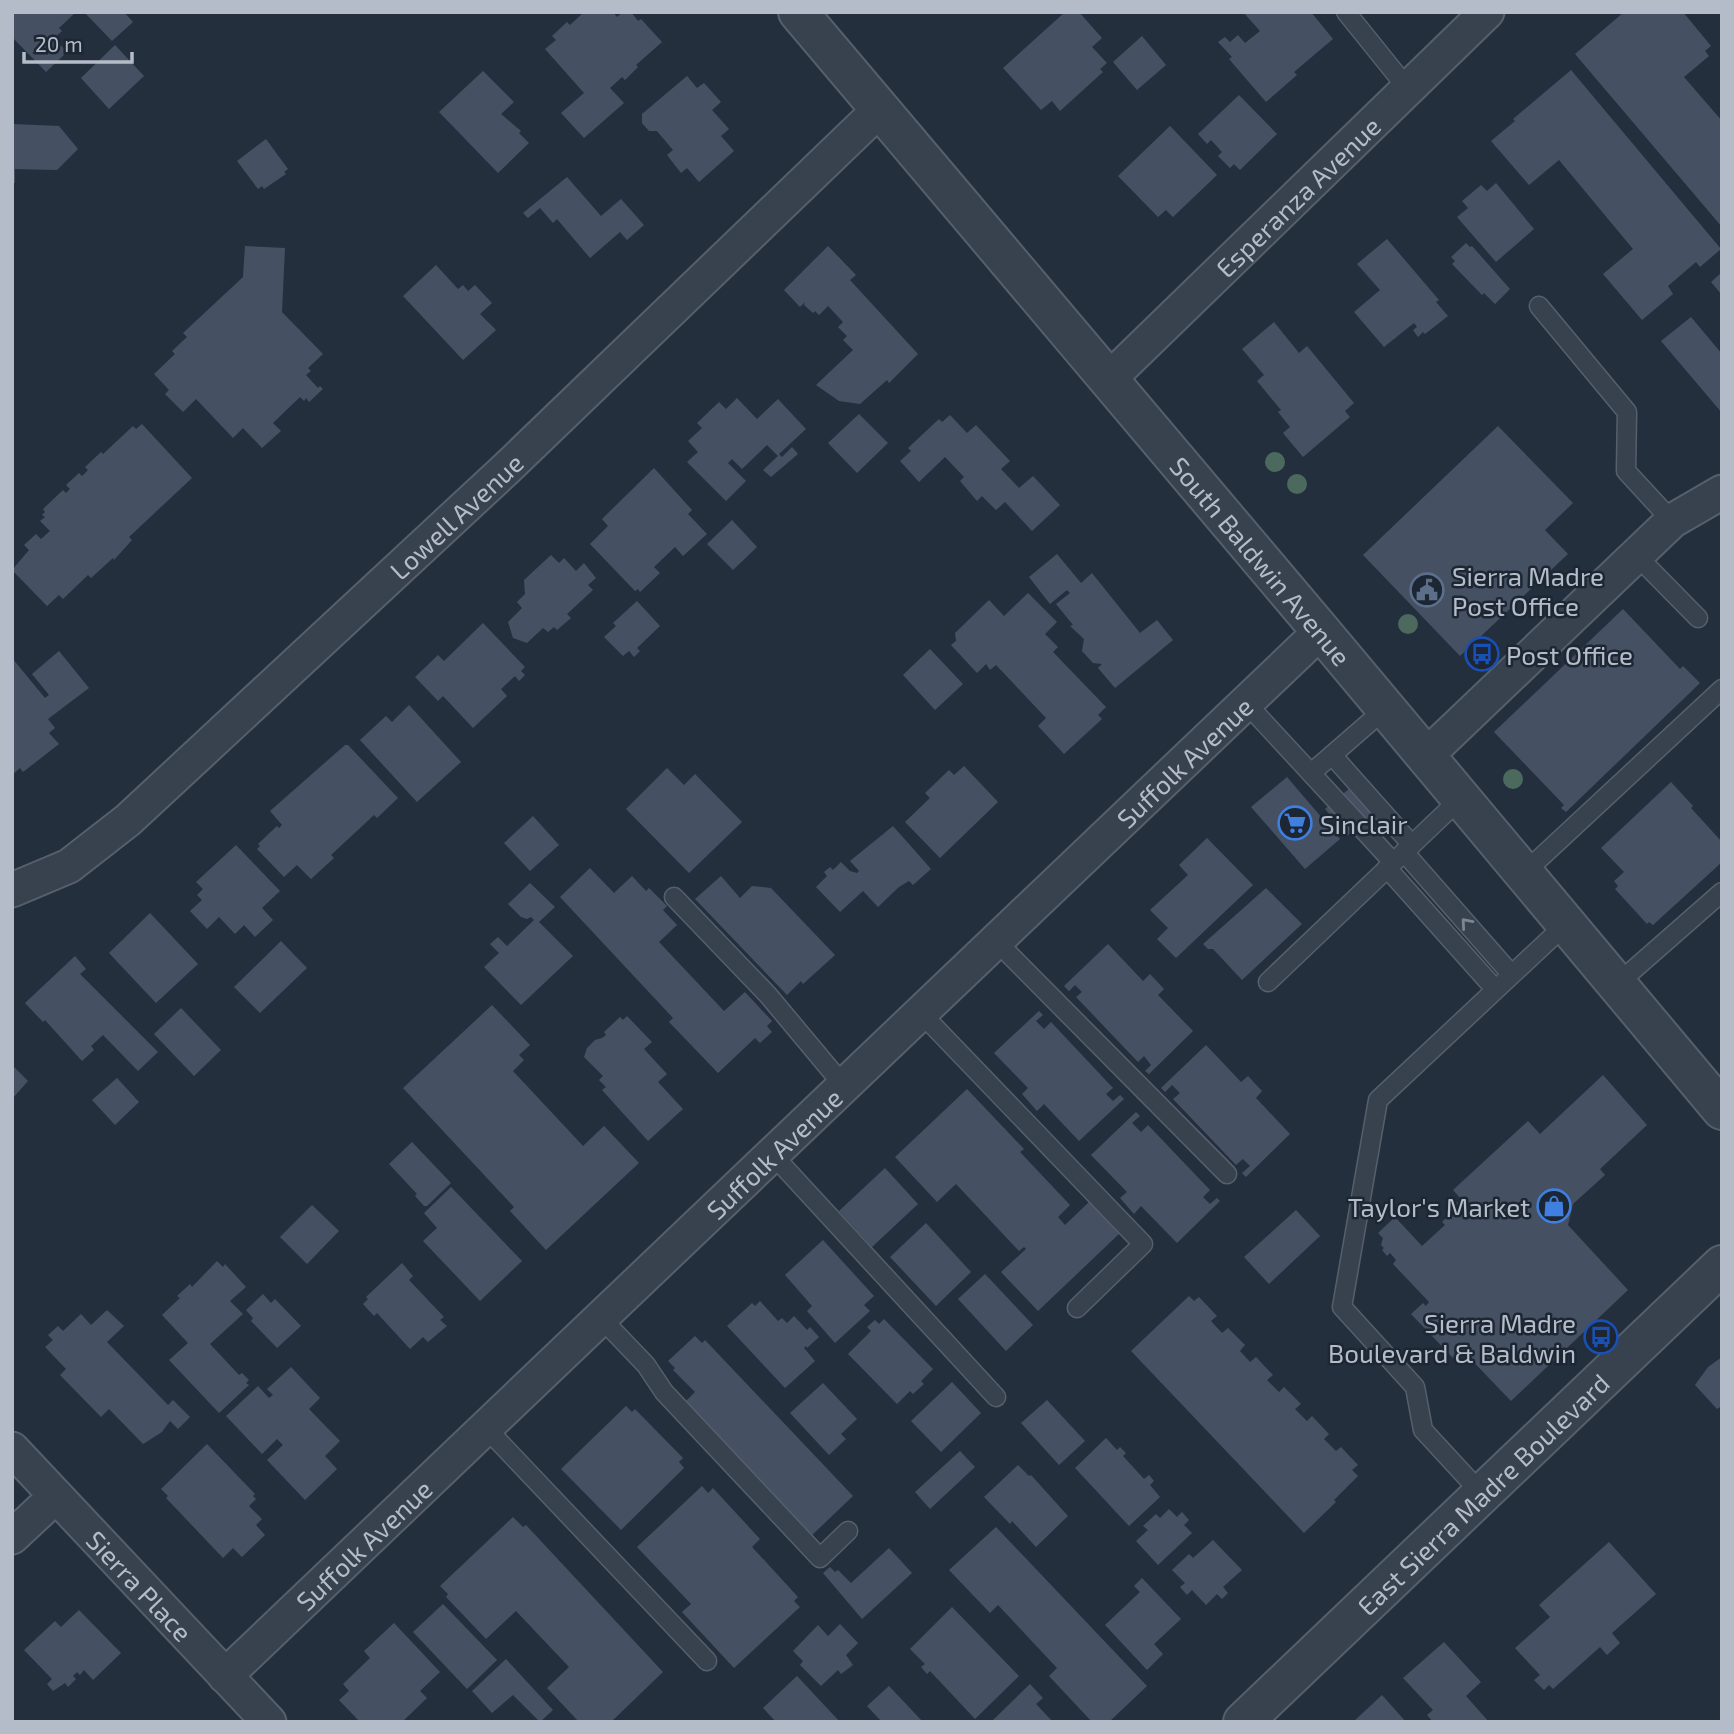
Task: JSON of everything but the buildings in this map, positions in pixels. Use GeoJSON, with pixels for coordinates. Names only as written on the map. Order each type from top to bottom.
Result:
{"type":"FeatureCollection","features":[{"type":"Feature","properties":{"kind":"street","name":"South Baldwin Avenue"},"geometry":{"type":"LineString","coordinates":[[797,12],[1722,1110]]}},
{"type":"Feature","properties":{"kind":"street","name":"Esperanza Avenue"},"geometry":{"type":"LineString","coordinates":[[1108,380],[1487,12]]}},
{"type":"Feature","properties":{"kind":"street","name":"Lowell Avenue"},"geometry":{"type":"LineString","coordinates":[[12,890],[69,866],[128,820],[497,477],[879,110]]}},
{"type":"Feature","properties":{"kind":"street"},"geometry":{"type":"LineString","coordinates":[[1426,756],[1672,521],[1722,492]]}},
{"type":"Feature","properties":{"kind":"street","name":"Suffolk Avenue"},"geometry":{"type":"LineString","coordinates":[[225,1676],[1321,631]]}},
{"type":"Feature","properties":{"kind":"street","name":"East Sierra Madre Boulevard"},"geometry":{"type":"LineString","coordinates":[[1243,1722],[1722,1265]]}},
{"type":"Feature","properties":{"kind":"street","name":"Sierra Place"},"geometry":{"type":"LineString","coordinates":[[12,1449],[269,1722]]}},
{"type":"Feature","properties":{"kind":"street"},"geometry":{"type":"LineString","coordinates":[[12,1537],[56,1496]]}},
{"type":"Feature","properties":{"kind":"lane"},"geometry":{"type":"LineString","coordinates":[[1346,12],[1408,89]]}},
{"type":"Feature","properties":{"kind":"lane"},"geometry":{"type":"LineString","coordinates":[[1539,306],[1627,412],[1626,471],[1672,521]]}},
{"type":"Feature","properties":{"kind":"lane"},"geometry":{"type":"LineString","coordinates":[[1636,555],[1699,618]]}},
{"type":"Feature","properties":{"kind":"lane"},"geometry":{"type":"LineString","coordinates":[[1524,873],[1722,689]]}},
{"type":"Feature","properties":{"kind":"lane"},"geometry":{"type":"LineString","coordinates":[[1247,703],[1311,773],[1399,857],[1511,974]]}},
{"type":"Feature","properties":{"kind":"lane"},"geometry":{"type":"LineString","coordinates":[[1311,773],[1386,708]]}},
{"type":"Feature","properties":{"kind":"lane"},"geometry":{"type":"LineString","coordinates":[[1332,755],[1399,857],[1494,989]]}},
{"type":"Feature","properties":{"kind":"lane"},"geometry":{"type":"LineString","coordinates":[[1268,982],[1461,798]]}},
{"type":"Feature","properties":{"kind":"lane"},"geometry":{"type":"LineString","coordinates":[[1616,985],[1722,892]]}},
{"type":"Feature","properties":{"kind":"lane"},"geometry":{"type":"LineString","coordinates":[[674,897],[768,995],[844,1086]]}},
{"type":"Feature","properties":{"kind":"lane"},"geometry":{"type":"LineString","coordinates":[[1482,1494],[1423,1430],[1415,1387],[1342,1307],[1378,1100],[1566,924]]}},
{"type":"Feature","properties":{"kind":"lane"},"geometry":{"type":"LineString","coordinates":[[996,941],[1227,1174]]}},
{"type":"Feature","properties":{"kind":"lane"},"geometry":{"type":"LineString","coordinates":[[921,1013],[1143,1244],[1077,1308]]}},
{"type":"Feature","properties":{"kind":"lane"},"geometry":{"type":"LineString","coordinates":[[772,1154],[996,1397]]}},
{"type":"Feature","properties":{"kind":"lane"},"geometry":{"type":"LineString","coordinates":[[601,1318],[646,1365],[664,1392],[820,1558],[848,1531]]}},
{"type":"Feature","properties":{"kind":"lane"},"geometry":{"type":"LineString","coordinates":[[486,1428],[707,1661]]}},
{"type":"Feature","properties":{"kind":"place","name":"Sierra Madre Post Office"},"geometry":{"type":"Point","coordinates":[1427,590]}},
{"type":"Feature","properties":{"kind":"place","name":"Post Office"},"geometry":{"type":"Point","coordinates":[1482,654]}},
{"type":"Feature","properties":{"kind":"place","name":"Sinclair"},"geometry":{"type":"Point","coordinates":[1295,823]}},
{"type":"Feature","properties":{"kind":"place","name":"Taylor's Market"},"geometry":{"type":"Point","coordinates":[1554,1206]}},
{"type":"Feature","properties":{"kind":"place","name":"Sierra Madre Boulevard & Baldwin"},"geometry":{"type":"Point","coordinates":[1601,1337]}}]}
